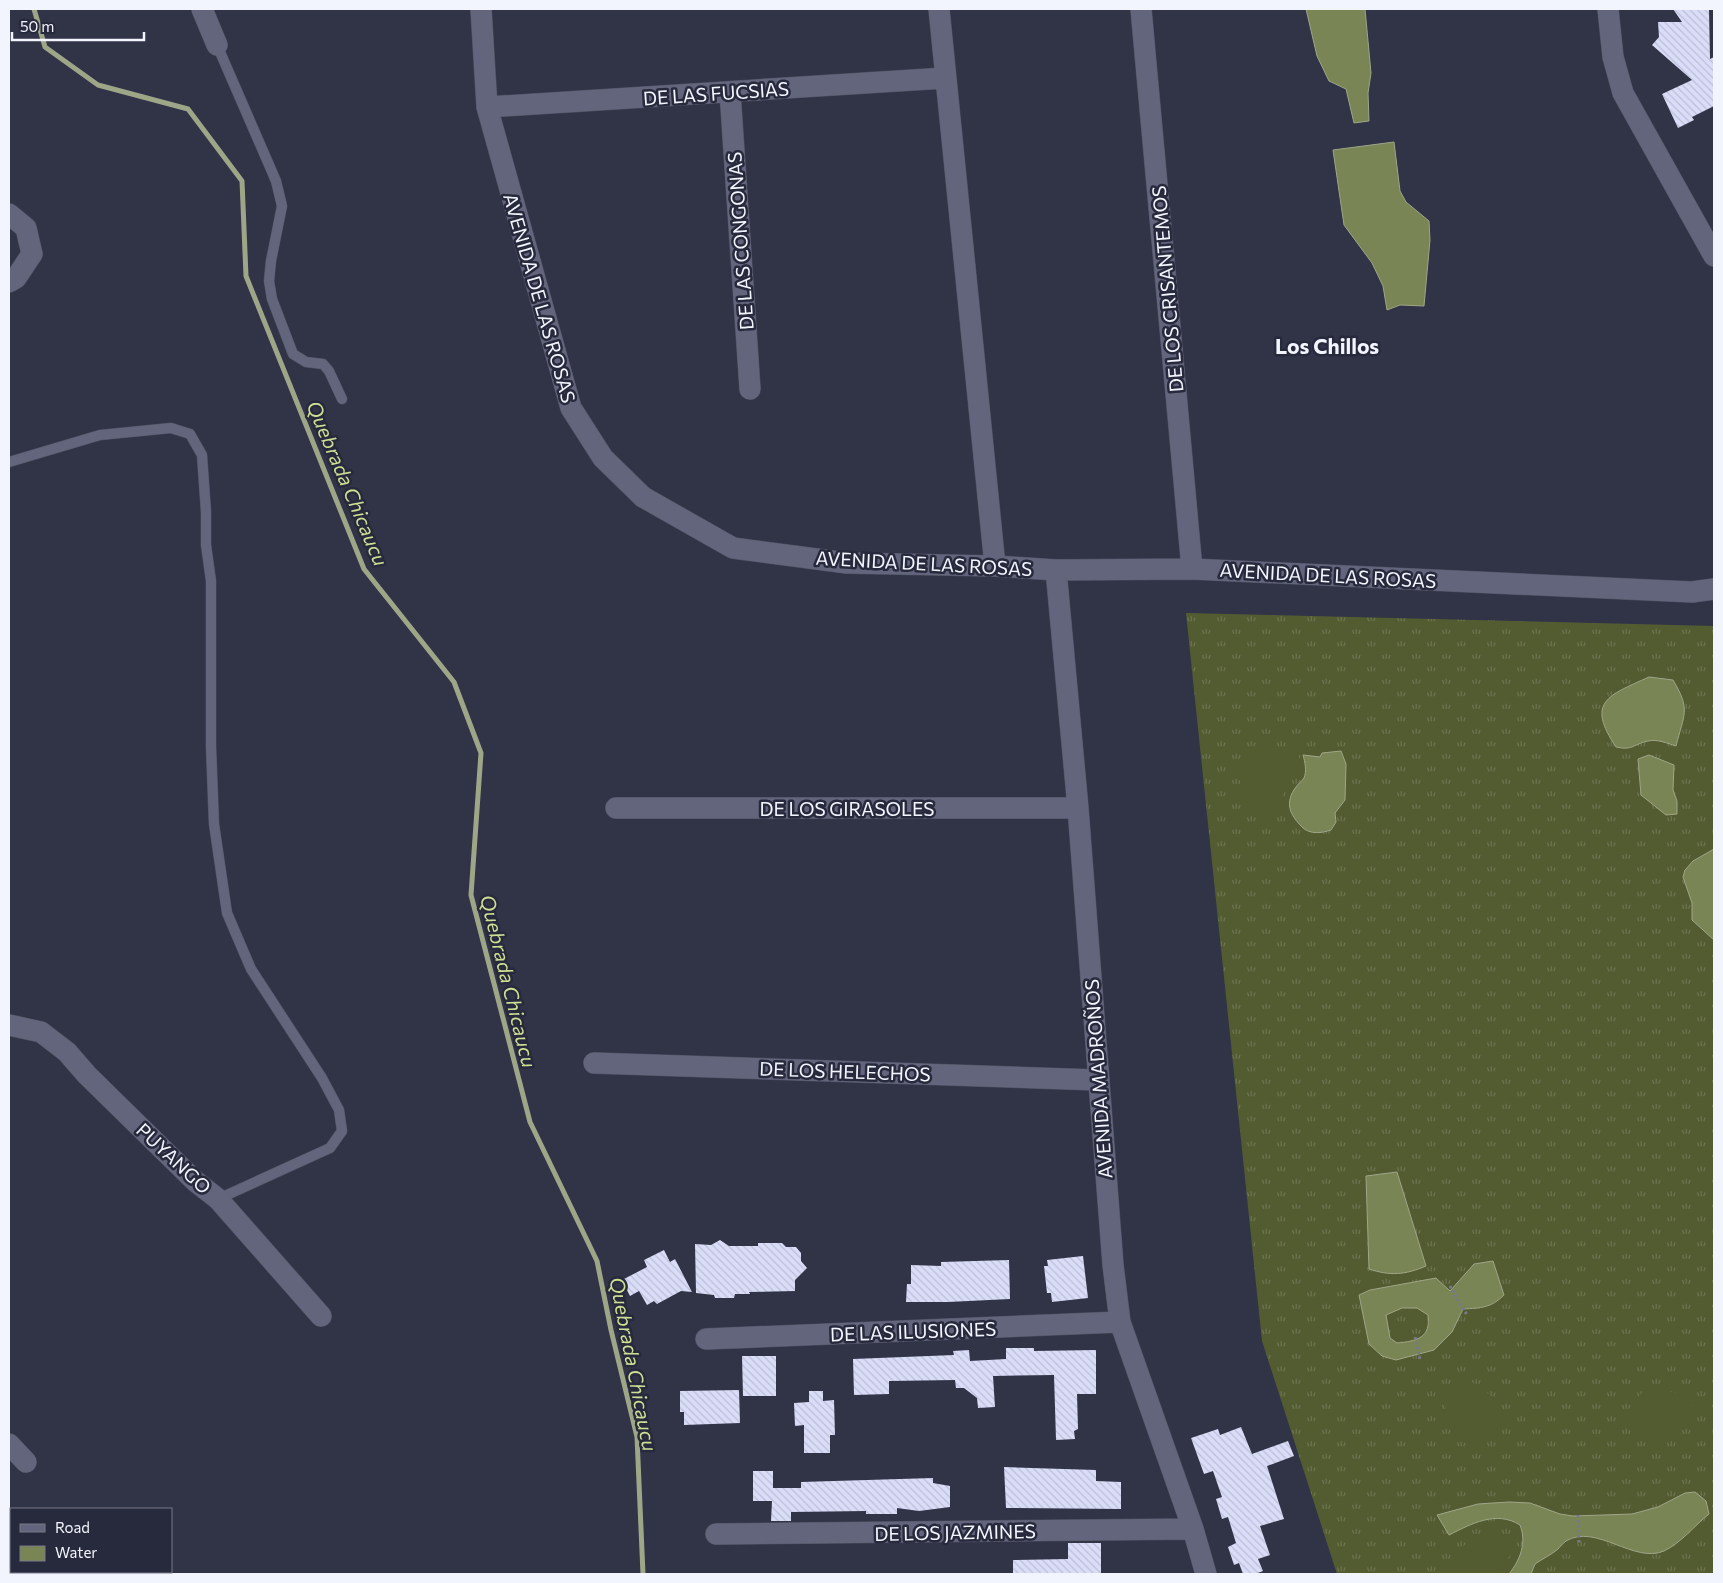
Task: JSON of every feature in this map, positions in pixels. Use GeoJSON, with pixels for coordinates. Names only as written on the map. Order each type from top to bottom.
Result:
{"type":"FeatureCollection","features":[{"type":"Feature","properties":{"kind":"street"},"geometry":{"type":"LineString","coordinates":[[202,9],[217,45]]}},
{"type":"Feature","properties":{"kind":"street","name":"AVENIDA DE LAS ROSAS"},"geometry":{"type":"LineString","coordinates":[[481,9],[487,107],[571,408],[602,458],[643,497],[733,548],[847,563],[995,566],[1056,570],[1192,569],[1692,592],[1714,589]]}},
{"type":"Feature","properties":{"kind":"street"},"geometry":{"type":"LineString","coordinates":[[939,9],[995,566]]}},
{"type":"Feature","properties":{"kind":"street","name":"DE LOS CRISANTEMOS"},"geometry":{"type":"LineString","coordinates":[[1142,9],[1192,569]]}},
{"type":"Feature","properties":{"kind":"street"},"geometry":{"type":"LineString","coordinates":[[1608,9],[1613,57],[1623,92],[1714,256]]}},
{"type":"Feature","properties":{"kind":"street","name":"DE LAS FUCSIAS"},"geometry":{"type":"LineString","coordinates":[[487,107],[945,78]]}},
{"type":"Feature","properties":{"kind":"street","name":"DE LAS CONGONAS"},"geometry":{"type":"LineString","coordinates":[[730,92],[750,389]]}},
{"type":"Feature","properties":{"kind":"street"},"geometry":{"type":"LineString","coordinates":[[9,214],[26,228],[32,254],[16,278],[9,282]]}},
{"type":"Feature","properties":{"kind":"street","name":"AVENIDA MADROÑOS"},"geometry":{"type":"LineString","coordinates":[[1056,570],[1078,808],[1097,1080],[1113,1265],[1120,1322],[1193,1529],[1206,1574]]}},
{"type":"Feature","properties":{"kind":"street","name":"DE LOS GIRASOLES"},"geometry":{"type":"LineString","coordinates":[[616,808],[1078,808]]}},
{"type":"Feature","properties":{"kind":"street","name":"PUYANGO"},"geometry":{"type":"LineString","coordinates":[[9,1025],[41,1032],[67,1052],[87,1075],[195,1180],[218,1199],[321,1316]]}},
{"type":"Feature","properties":{"kind":"street","name":"DE LOS HELECHOS"},"geometry":{"type":"LineString","coordinates":[[594,1063],[1097,1080]]}},
{"type":"Feature","properties":{"kind":"street","name":"DE LAS ILUSIONES"},"geometry":{"type":"LineString","coordinates":[[706,1340],[1120,1322]]}},
{"type":"Feature","properties":{"kind":"street"},"geometry":{"type":"LineString","coordinates":[[9,1444],[26,1462]]}},
{"type":"Feature","properties":{"kind":"street","name":"DE LOS JAZMINES"},"geometry":{"type":"LineString","coordinates":[[716,1534],[1193,1529]]}},
{"type":"Feature","properties":{"kind":"lane"},"geometry":{"type":"LineString","coordinates":[[217,45],[276,181],[282,206],[270,280],[272,299],[282,330],[293,354],[306,362],[323,364],[329,370],[342,399]]}},
{"type":"Feature","properties":{"kind":"lane"},"geometry":{"type":"LineString","coordinates":[[9,462],[100,435],[171,428],[190,434],[202,455],[206,545],[211,581],[211,746],[214,824],[227,913],[251,968],[322,1078],[340,1110],[342,1131],[330,1148],[218,1199]]}},
{"type":"Feature","properties":{"kind":"path"},"geometry":{"type":"LineString","coordinates":[[1450,1286],[1467,1314]]}},
{"type":"Feature","properties":{"kind":"path"},"geometry":{"type":"LineString","coordinates":[[1415,1336],[1420,1358]]}},
{"type":"Feature","properties":{"kind":"path"},"geometry":{"type":"LineString","coordinates":[[1578,1515],[1579,1544]]}},
{"type":"Feature","properties":{"kind":"green space"},"geometry":{"type":"Polygon","coordinates":[[[1186,613],[1714,626],[1714,1574],[1337,1574],[1262,1341],[1186,613]]]}},
{"type":"Feature","properties":{"kind":"green space"},"geometry":{"type":"Polygon","coordinates":[[[1284,750],[1296,753],[1302,765],[1299,773],[1284,788],[1282,809],[1272,817],[1259,812],[1251,806],[1246,798],[1241,785],[1241,762],[1250,751],[1284,750]]]}},
{"type":"Feature","properties":{"kind":"green space"},"geometry":{"type":"Polygon","coordinates":[[[1473,1383],[1498,1403],[1504,1420],[1480,1439],[1464,1443],[1453,1432],[1445,1406],[1446,1399],[1454,1388],[1473,1383]]]}},
{"type":"Feature","properties":{"kind":"green space"},"geometry":{"type":"Polygon","coordinates":[[[1645,1391],[1673,1392],[1685,1399],[1691,1407],[1691,1417],[1686,1426],[1677,1434],[1664,1438],[1648,1438],[1630,1431],[1628,1413],[1636,1399],[1645,1391]]]}},
{"type":"Feature","properties":{"kind":"green space"},"geometry":{"type":"Polygon","coordinates":[[[1501,1536],[1510,1543],[1511,1554],[1498,1574],[1452,1574],[1450,1562],[1457,1551],[1468,1543],[1501,1536]]]}},
{"type":"Feature","properties":{"kind":"water"},"geometry":{"type":"Polygon","coordinates":[[[1306,9],[1365,9],[1371,73],[1368,93],[1369,121],[1354,123],[1346,89],[1329,81],[1317,56],[1306,9]]]}},
{"type":"Feature","properties":{"kind":"water"},"geometry":{"type":"Polygon","coordinates":[[[1394,142],[1400,191],[1406,202],[1429,221],[1430,240],[1424,306],[1400,305],[1387,310],[1383,286],[1372,263],[1344,225],[1333,150],[1394,142]]]}},
{"type":"Feature","properties":{"kind":"water"},"geometry":{"type":"Polygon","coordinates":[[[1649,677],[1673,680],[1679,690],[1684,712],[1676,746],[1651,741],[1643,742],[1630,748],[1616,747],[1607,732],[1602,710],[1612,696],[1649,677]]]}},
{"type":"Feature","properties":{"kind":"water"},"geometry":{"type":"Polygon","coordinates":[[[1341,751],[1346,764],[1345,800],[1335,813],[1336,822],[1331,830],[1312,832],[1305,830],[1294,818],[1289,804],[1292,793],[1305,775],[1303,755],[1320,757],[1322,753],[1341,751]]]}},
{"type":"Feature","properties":{"kind":"water"},"geometry":{"type":"Polygon","coordinates":[[[1649,755],[1674,765],[1673,790],[1677,801],[1677,814],[1666,815],[1641,795],[1638,759],[1649,755]]]}},
{"type":"Feature","properties":{"kind":"water"},"geometry":{"type":"Polygon","coordinates":[[[1714,849],[1714,940],[1692,920],[1692,903],[1683,877],[1685,870],[1693,861],[1714,849]]]}},
{"type":"Feature","properties":{"kind":"water"},"geometry":{"type":"Polygon","coordinates":[[[1397,1172],[1426,1266],[1404,1273],[1391,1274],[1369,1269],[1366,1176],[1397,1172]]]}},
{"type":"Feature","properties":{"kind":"water"},"geometry":{"type":"Polygon","coordinates":[[[1493,1261],[1504,1295],[1495,1303],[1485,1307],[1463,1309],[1452,1332],[1434,1350],[1396,1360],[1382,1356],[1369,1344],[1359,1295],[1370,1290],[1436,1278],[1450,1291],[1474,1264],[1493,1261]],[[1402,1308],[1386,1315],[1390,1338],[1397,1343],[1404,1342],[1421,1337],[1425,1333],[1428,1315],[1417,1308],[1402,1308]]]}},
{"type":"Feature","properties":{"kind":"water"},"geometry":{"type":"Polygon","coordinates":[[[1695,1492],[1706,1501],[1709,1514],[1682,1539],[1664,1551],[1652,1554],[1628,1549],[1590,1537],[1578,1537],[1566,1541],[1535,1564],[1531,1574],[1509,1574],[1521,1551],[1523,1538],[1520,1525],[1502,1519],[1484,1520],[1449,1535],[1437,1515],[1478,1504],[1509,1502],[1530,1503],[1560,1514],[1573,1516],[1632,1514],[1658,1507],[1685,1493],[1695,1492]]]}},
{"type":"Feature","properties":{"kind":"building"},"geometry":{"type":"Polygon","coordinates":[[[1673,9],[1709,9],[1710,59],[1714,57],[1714,106],[1692,117],[1694,120],[1678,128],[1662,94],[1692,80],[1652,45],[1659,37],[1658,22],[1682,22],[1673,9]]]}},
{"type":"Feature","properties":{"kind":"building"},"geometry":{"type":"Polygon","coordinates":[[[720,1240],[729,1246],[758,1246],[758,1243],[782,1243],[786,1247],[796,1247],[801,1253],[801,1261],[807,1268],[795,1280],[795,1291],[749,1292],[750,1294],[735,1294],[734,1298],[715,1298],[714,1295],[696,1293],[695,1244],[711,1245],[720,1240]]]}},
{"type":"Feature","properties":{"kind":"building"},"geometry":{"type":"Polygon","coordinates":[[[664,1250],[670,1262],[675,1259],[692,1292],[681,1291],[657,1304],[654,1301],[647,1305],[639,1291],[630,1296],[622,1280],[647,1267],[644,1260],[664,1250]]]}},
{"type":"Feature","properties":{"kind":"building"},"geometry":{"type":"Polygon","coordinates":[[[1083,1256],[1088,1298],[1052,1302],[1051,1293],[1047,1293],[1044,1266],[1048,1266],[1047,1260],[1083,1256]]]}},
{"type":"Feature","properties":{"kind":"building"},"geometry":{"type":"Polygon","coordinates":[[[1009,1260],[1010,1299],[906,1302],[907,1284],[911,1284],[911,1265],[941,1266],[941,1262],[1009,1260]]]}},
{"type":"Feature","properties":{"kind":"building"},"geometry":{"type":"Polygon","coordinates":[[[1006,1348],[1034,1348],[1034,1351],[1096,1350],[1096,1394],[1077,1394],[1078,1429],[1074,1431],[1075,1439],[1056,1440],[1054,1375],[993,1376],[995,1407],[978,1408],[977,1398],[964,1388],[956,1388],[955,1380],[889,1381],[889,1394],[854,1395],[853,1359],[954,1355],[953,1351],[969,1350],[970,1361],[1006,1359],[1006,1348]]]}},
{"type":"Feature","properties":{"kind":"building"},"geometry":{"type":"Polygon","coordinates":[[[742,1356],[776,1356],[776,1396],[743,1396],[742,1356]]]}},
{"type":"Feature","properties":{"kind":"building"},"geometry":{"type":"Polygon","coordinates":[[[739,1390],[740,1423],[684,1425],[684,1412],[680,1412],[680,1391],[739,1390]]]}},
{"type":"Feature","properties":{"kind":"building"},"geometry":{"type":"Polygon","coordinates":[[[809,1391],[823,1391],[823,1401],[834,1400],[835,1435],[830,1435],[830,1453],[804,1453],[804,1425],[795,1426],[794,1403],[809,1402],[809,1391]]]}},
{"type":"Feature","properties":{"kind":"building"},"geometry":{"type":"Polygon","coordinates":[[[1241,1427],[1252,1454],[1288,1441],[1294,1456],[1267,1466],[1284,1519],[1260,1526],[1270,1555],[1258,1559],[1263,1571],[1255,1574],[1243,1574],[1239,1563],[1234,1565],[1228,1547],[1236,1543],[1228,1517],[1222,1519],[1216,1499],[1222,1497],[1213,1471],[1204,1474],[1191,1438],[1218,1429],[1220,1435],[1241,1427]]]}},
{"type":"Feature","properties":{"kind":"building"},"geometry":{"type":"Polygon","coordinates":[[[1004,1467],[1096,1470],[1096,1481],[1121,1482],[1121,1509],[1006,1508],[1004,1467]]]}},
{"type":"Feature","properties":{"kind":"building"},"geometry":{"type":"Polygon","coordinates":[[[753,1471],[773,1471],[773,1488],[801,1488],[801,1482],[933,1478],[933,1483],[950,1486],[950,1507],[919,1511],[897,1508],[897,1514],[866,1514],[866,1511],[791,1512],[791,1521],[771,1521],[772,1501],[753,1501],[753,1471]]]}},
{"type":"Feature","properties":{"kind":"building"},"geometry":{"type":"Polygon","coordinates":[[[1068,1543],[1101,1543],[1101,1574],[1013,1574],[1013,1560],[1068,1559],[1068,1543]]]}},
{"type":"Feature","properties":{"kind":"waterway","name":"Quebrada Chicaucu"},"geometry":{"type":"LineString","coordinates":[[34,9],[45,47],[98,85],[188,109],[242,181],[246,276],[364,569],[454,682],[481,753],[471,895],[530,1122],[597,1261],[611,1330],[637,1437],[643,1574]]}},
{"type":"Feature","properties":{"kind":"district","name":"Los Chillos"},"geometry":{"type":"Point","coordinates":[1327,345]}}]}
